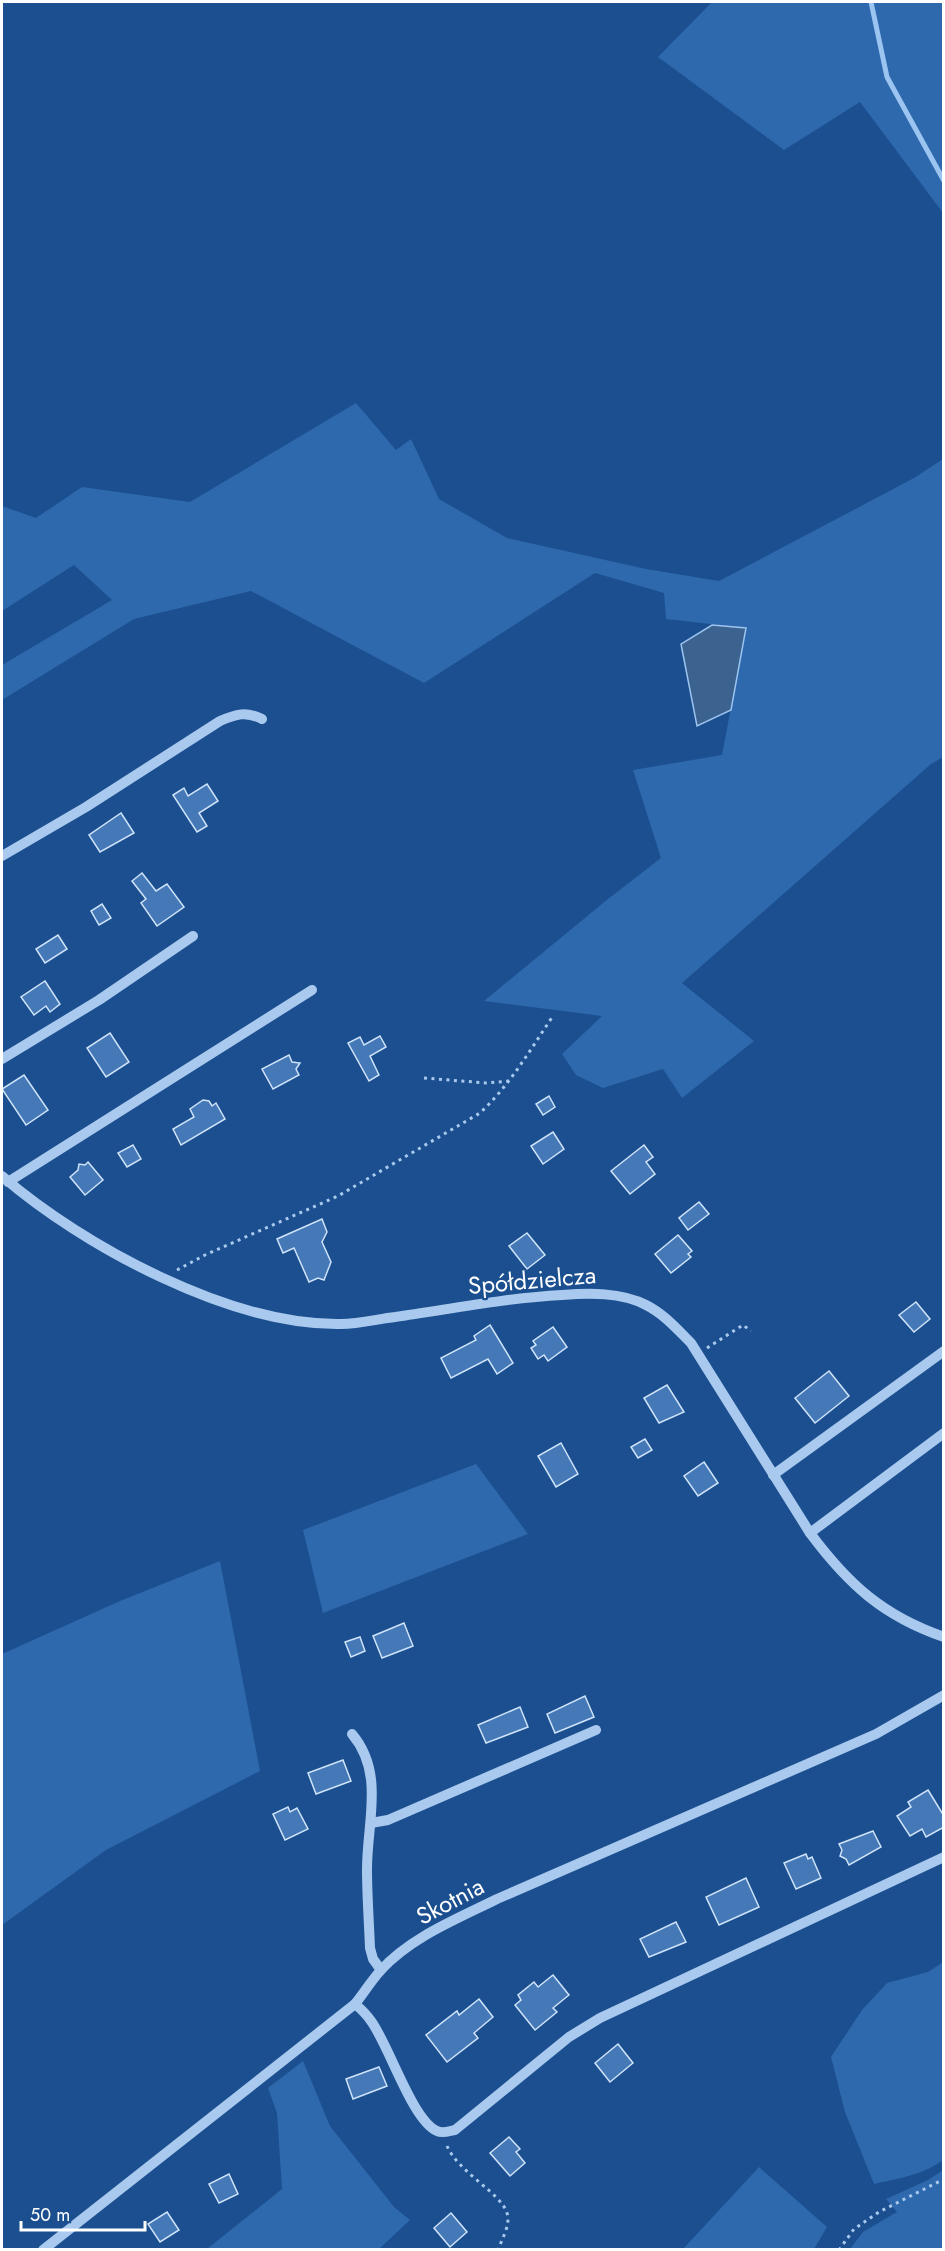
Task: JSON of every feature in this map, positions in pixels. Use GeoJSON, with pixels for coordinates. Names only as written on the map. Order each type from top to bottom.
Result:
{"type":"FeatureCollection","features":[{"type":"Feature","properties":{"kind":"street"},"geometry":{"type":"LineString","coordinates":[[2,856],[86,807],[220,721],[234,715],[250,713],[262,719]]}},
{"type":"Feature","properties":{"kind":"street"},"geometry":{"type":"LineString","coordinates":[[2,1059],[99,1000],[193,936]]}},
{"type":"Feature","properties":{"kind":"street"},"geometry":{"type":"LineString","coordinates":[[5,1179],[312,990]]}},
{"type":"Feature","properties":{"kind":"street","name":"Spółdzielcza"},"geometry":{"type":"LineString","coordinates":[[5,1179],[65,1225],[111,1252],[237,1308],[291,1320],[341,1324],[523,1297],[586,1293],[614,1295],[646,1304],[669,1320],[698,1354],[810,1533],[832,1563],[850,1582],[890,1614],[944,1638]]}},
{"type":"Feature","properties":{"kind":"street"},"geometry":{"type":"LineString","coordinates":[[773,1475],[944,1351]]}},
{"type":"Feature","properties":{"kind":"street"},"geometry":{"type":"LineString","coordinates":[[810,1533],[944,1433]]}},
{"type":"Feature","properties":{"kind":"street","name":"Skotnia"},"geometry":{"type":"LineString","coordinates":[[43,2250],[355,2004],[381,1970],[409,1947],[445,1924],[876,1734],[944,1695]]}},
{"type":"Feature","properties":{"kind":"street"},"geometry":{"type":"LineString","coordinates":[[371,1823],[388,1820],[596,1730]]}},
{"type":"Feature","properties":{"kind":"street"},"geometry":{"type":"LineString","coordinates":[[352,1734],[368,1758],[371,1774],[371,1823],[367,1868],[370,1948],[373,1959],[381,1970]]}},
{"type":"Feature","properties":{"kind":"street"},"geometry":{"type":"LineString","coordinates":[[355,2004],[372,2021],[417,2109],[428,2124],[443,2133],[455,2130],[469,2121],[569,2037],[600,2018],[944,1857]]}},
{"type":"Feature","properties":{"kind":"path"},"geometry":{"type":"LineString","coordinates":[[166,1278],[205,1255],[338,1196],[480,1113],[509,1081],[553,1016]]}},
{"type":"Feature","properties":{"kind":"path"},"geometry":{"type":"LineString","coordinates":[[424,1078],[486,1083],[509,1081]]}},
{"type":"Feature","properties":{"kind":"path"},"geometry":{"type":"LineString","coordinates":[[698,1354],[744,1325],[751,1331]]}},
{"type":"Feature","properties":{"kind":"path"},"geometry":{"type":"LineString","coordinates":[[443,2133],[454,2160],[502,2203],[508,2214],[507,2226],[498,2250]]}},
{"type":"Feature","properties":{"kind":"path"},"geometry":{"type":"LineString","coordinates":[[839,2250],[854,2229],[879,2212],[944,2179]]}},
{"type":"Feature","properties":{"kind":"shaded area"},"geometry":{"type":"Polygon","coordinates":[[[712,2],[943,2],[943,213],[860,102],[784,150],[658,57],[712,2]]]}},
{"type":"Feature","properties":{"kind":"shaded area"},"geometry":{"type":"Polygon","coordinates":[[[356,403],[396,450],[411,439],[439,499],[507,538],[646,569],[719,581],[914,478],[943,459],[943,757],[931,764],[682,983],[754,1041],[682,1098],[663,1069],[603,1088],[576,1075],[562,1054],[602,1016],[484,1001],[661,858],[633,770],[722,755],[746,628],[666,619],[664,593],[595,573],[424,683],[251,591],[134,619],[2,700],[2,665],[112,600],[74,565],[2,611],[2,506],[36,518],[82,487],[190,502],[356,403]]]}},
{"type":"Feature","properties":{"kind":"shaded area"},"geometry":{"type":"Polygon","coordinates":[[[712,625],[746,628],[731,710],[697,726],[681,644],[712,625]]]}},
{"type":"Feature","properties":{"kind":"shaded area"},"geometry":{"type":"Polygon","coordinates":[[[476,1464],[528,1534],[323,1613],[303,1530],[476,1464]]]}},
{"type":"Feature","properties":{"kind":"shaded area"},"geometry":{"type":"Polygon","coordinates":[[[220,1561],[260,1771],[106,1850],[2,1925],[2,1654],[120,1601],[220,1561]]]}},
{"type":"Feature","properties":{"kind":"shaded area"},"geometry":{"type":"Polygon","coordinates":[[[943,1962],[943,2160],[919,2172],[874,2184],[845,2112],[831,2057],[862,2010],[887,1983],[928,1972],[943,1962]]]}},
{"type":"Feature","properties":{"kind":"shaded area"},"geometry":{"type":"Polygon","coordinates":[[[303,2061],[330,2126],[394,2207],[410,2220],[379,2249],[207,2249],[282,2189],[277,2113],[268,2088],[303,2061]]]}},
{"type":"Feature","properties":{"kind":"shaded area"},"geometry":{"type":"Polygon","coordinates":[[[759,2167],[827,2227],[814,2249],[683,2249],[759,2167]]]}},
{"type":"Feature","properties":{"kind":"shaded area"},"geometry":{"type":"Polygon","coordinates":[[[943,2170],[943,2249],[850,2249],[863,2232],[897,2212],[886,2199],[928,2180],[943,2170]]]}},
{"type":"Feature","properties":{"kind":"building"},"geometry":{"type":"Polygon","coordinates":[[[207,784],[218,801],[199,813],[207,826],[197,832],[173,795],[184,788],[188,796],[207,784]]]}},
{"type":"Feature","properties":{"kind":"building"},"geometry":{"type":"Polygon","coordinates":[[[121,813],[134,833],[100,852],[89,835],[121,813]]]}},
{"type":"Feature","properties":{"kind":"building"},"geometry":{"type":"Polygon","coordinates":[[[142,873],[156,891],[167,884],[184,907],[157,926],[141,903],[146,899],[132,881],[142,873]]]}},
{"type":"Feature","properties":{"kind":"building"},"geometry":{"type":"Polygon","coordinates":[[[102,904],[111,918],[99,925],[91,911],[102,904]]]}},
{"type":"Feature","properties":{"kind":"building"},"geometry":{"type":"Polygon","coordinates":[[[58,935],[67,949],[45,963],[36,949],[58,935]]]}},
{"type":"Feature","properties":{"kind":"building"},"geometry":{"type":"Polygon","coordinates":[[[45,981],[60,1004],[50,1012],[46,1006],[34,1015],[21,997],[45,981]]]}},
{"type":"Feature","properties":{"kind":"building"},"geometry":{"type":"Polygon","coordinates":[[[110,1033],[129,1062],[106,1077],[87,1048],[110,1033]]]}},
{"type":"Feature","properties":{"kind":"building"},"geometry":{"type":"Polygon","coordinates":[[[380,1036],[386,1047],[370,1056],[379,1075],[369,1081],[348,1043],[360,1037],[364,1045],[380,1036]]]}},
{"type":"Feature","properties":{"kind":"building"},"geometry":{"type":"Polygon","coordinates":[[[289,1055],[292,1062],[300,1063],[296,1069],[299,1075],[273,1089],[262,1069],[289,1055]]]}},
{"type":"Feature","properties":{"kind":"building"},"geometry":{"type":"Polygon","coordinates":[[[24,1075],[48,1110],[26,1125],[2,1089],[24,1075]]]}},
{"type":"Feature","properties":{"kind":"building"},"geometry":{"type":"Polygon","coordinates":[[[549,1096],[555,1107],[543,1115],[536,1104],[549,1096]]]}},
{"type":"Feature","properties":{"kind":"building"},"geometry":{"type":"Polygon","coordinates":[[[203,1100],[209,1101],[212,1106],[216,1103],[225,1119],[181,1145],[173,1129],[194,1117],[190,1109],[203,1100]]]}},
{"type":"Feature","properties":{"kind":"building"},"geometry":{"type":"Polygon","coordinates":[[[553,1132],[564,1149],[543,1164],[531,1146],[553,1132]]]}},
{"type":"Feature","properties":{"kind":"building"},"geometry":{"type":"Polygon","coordinates":[[[133,1145],[141,1159],[127,1167],[118,1153],[133,1145]]]}},
{"type":"Feature","properties":{"kind":"building"},"geometry":{"type":"Polygon","coordinates":[[[644,1145],[653,1157],[646,1162],[655,1174],[630,1194],[611,1171],[644,1145]]]}},
{"type":"Feature","properties":{"kind":"building"},"geometry":{"type":"Polygon","coordinates":[[[88,1162],[103,1180],[85,1195],[70,1177],[78,1170],[79,1164],[85,1165],[88,1162]]]}},
{"type":"Feature","properties":{"kind":"building"},"geometry":{"type":"Polygon","coordinates":[[[699,1202],[709,1214],[688,1230],[679,1218],[699,1202]]]}},
{"type":"Feature","properties":{"kind":"building"},"geometry":{"type":"Polygon","coordinates":[[[322,1219],[327,1232],[322,1242],[331,1262],[324,1280],[318,1278],[309,1282],[294,1248],[283,1253],[277,1239],[322,1219]]]}},
{"type":"Feature","properties":{"kind":"building"},"geometry":{"type":"Polygon","coordinates":[[[527,1233],[545,1255],[527,1269],[509,1246],[527,1233]]]}},
{"type":"Feature","properties":{"kind":"building"},"geometry":{"type":"Polygon","coordinates":[[[678,1235],[692,1251],[688,1254],[691,1257],[671,1273],[655,1254],[678,1235]]]}},
{"type":"Feature","properties":{"kind":"building"},"geometry":{"type":"Polygon","coordinates":[[[916,1302],[930,1319],[914,1332],[899,1315],[916,1302]]]}},
{"type":"Feature","properties":{"kind":"building"},"geometry":{"type":"Polygon","coordinates":[[[490,1325],[513,1363],[497,1374],[488,1359],[451,1378],[441,1358],[476,1340],[474,1336],[490,1325]]]}},
{"type":"Feature","properties":{"kind":"building"},"geometry":{"type":"Polygon","coordinates":[[[553,1327],[567,1347],[548,1361],[544,1355],[538,1359],[531,1348],[536,1345],[533,1341],[553,1327]]]}},
{"type":"Feature","properties":{"kind":"building"},"geometry":{"type":"Polygon","coordinates":[[[829,1371],[849,1396],[815,1423],[795,1398],[829,1371]]]}},
{"type":"Feature","properties":{"kind":"building"},"geometry":{"type":"Polygon","coordinates":[[[667,1385],[684,1412],[659,1423],[644,1398],[667,1385]]]}},
{"type":"Feature","properties":{"kind":"building"},"geometry":{"type":"Polygon","coordinates":[[[645,1439],[652,1450],[638,1458],[631,1447],[645,1439]]]}},
{"type":"Feature","properties":{"kind":"building"},"geometry":{"type":"Polygon","coordinates":[[[561,1443],[578,1474],[556,1487],[538,1456],[561,1443]]]}},
{"type":"Feature","properties":{"kind":"building"},"geometry":{"type":"Polygon","coordinates":[[[704,1462],[718,1483],[698,1496],[684,1476],[704,1462]]]}},
{"type":"Feature","properties":{"kind":"building"},"geometry":{"type":"Polygon","coordinates":[[[404,1623],[413,1646],[382,1658],[373,1636],[404,1623]]]}},
{"type":"Feature","properties":{"kind":"building"},"geometry":{"type":"Polygon","coordinates":[[[360,1637],[365,1651],[351,1657],[345,1642],[360,1637]]]}},
{"type":"Feature","properties":{"kind":"building"},"geometry":{"type":"Polygon","coordinates":[[[585,1696],[594,1717],[555,1733],[547,1714],[585,1696]]]}},
{"type":"Feature","properties":{"kind":"building"},"geometry":{"type":"Polygon","coordinates":[[[520,1707],[528,1727],[486,1743],[478,1725],[520,1707]]]}},
{"type":"Feature","properties":{"kind":"building"},"geometry":{"type":"Polygon","coordinates":[[[343,1760],[351,1781],[316,1794],[308,1773],[343,1760]]]}},
{"type":"Feature","properties":{"kind":"building"},"geometry":{"type":"Polygon","coordinates":[[[928,1790],[944,1816],[944,1827],[926,1837],[922,1829],[910,1836],[897,1816],[911,1807],[908,1802],[928,1790]]]}},
{"type":"Feature","properties":{"kind":"building"},"geometry":{"type":"Polygon","coordinates":[[[288,1807],[290,1812],[297,1808],[308,1829],[285,1840],[273,1814],[288,1807]]]}},
{"type":"Feature","properties":{"kind":"building"},"geometry":{"type":"Polygon","coordinates":[[[873,1831],[881,1847],[849,1865],[846,1859],[840,1856],[842,1850],[839,1844],[873,1831]]]}},
{"type":"Feature","properties":{"kind":"building"},"geometry":{"type":"Polygon","coordinates":[[[806,1854],[808,1859],[812,1857],[821,1878],[796,1889],[784,1863],[806,1854]]]}},
{"type":"Feature","properties":{"kind":"building"},"geometry":{"type":"Polygon","coordinates":[[[746,1878],[759,1907],[719,1925],[706,1897],[746,1878]]]}},
{"type":"Feature","properties":{"kind":"building"},"geometry":{"type":"Polygon","coordinates":[[[676,1922],[686,1942],[649,1957],[640,1939],[676,1922]]]}},
{"type":"Feature","properties":{"kind":"building"},"geometry":{"type":"Polygon","coordinates":[[[553,1975],[569,1995],[553,2008],[557,2012],[535,2030],[515,2005],[521,2000],[518,1995],[534,1982],[538,1987],[553,1975]]]}},
{"type":"Feature","properties":{"kind":"building"},"geometry":{"type":"Polygon","coordinates":[[[479,1999],[493,2017],[474,2033],[478,2038],[447,2062],[426,2035],[457,2011],[459,2015],[479,1999]]]}},
{"type":"Feature","properties":{"kind":"building"},"geometry":{"type":"Polygon","coordinates":[[[618,2044],[633,2063],[610,2082],[595,2063],[618,2044]]]}},
{"type":"Feature","properties":{"kind":"building"},"geometry":{"type":"Polygon","coordinates":[[[379,2067],[387,2086],[353,2099],[346,2079],[379,2067]]]}},
{"type":"Feature","properties":{"kind":"building"},"geometry":{"type":"Polygon","coordinates":[[[509,2137],[520,2149],[516,2152],[525,2163],[510,2176],[490,2153],[509,2137]]]}},
{"type":"Feature","properties":{"kind":"building"},"geometry":{"type":"Polygon","coordinates":[[[229,2174],[238,2194],[219,2203],[209,2184],[229,2174]]]}},
{"type":"Feature","properties":{"kind":"building"},"geometry":{"type":"Polygon","coordinates":[[[167,2212],[179,2230],[160,2242],[148,2224],[167,2212]]]}},
{"type":"Feature","properties":{"kind":"building"},"geometry":{"type":"Polygon","coordinates":[[[451,2213],[467,2232],[450,2247],[434,2228],[451,2213]]]}},
{"type":"Feature","properties":{"kind":"waterway"},"geometry":{"type":"LineString","coordinates":[[871,2],[887,77],[944,181]]}}]}
